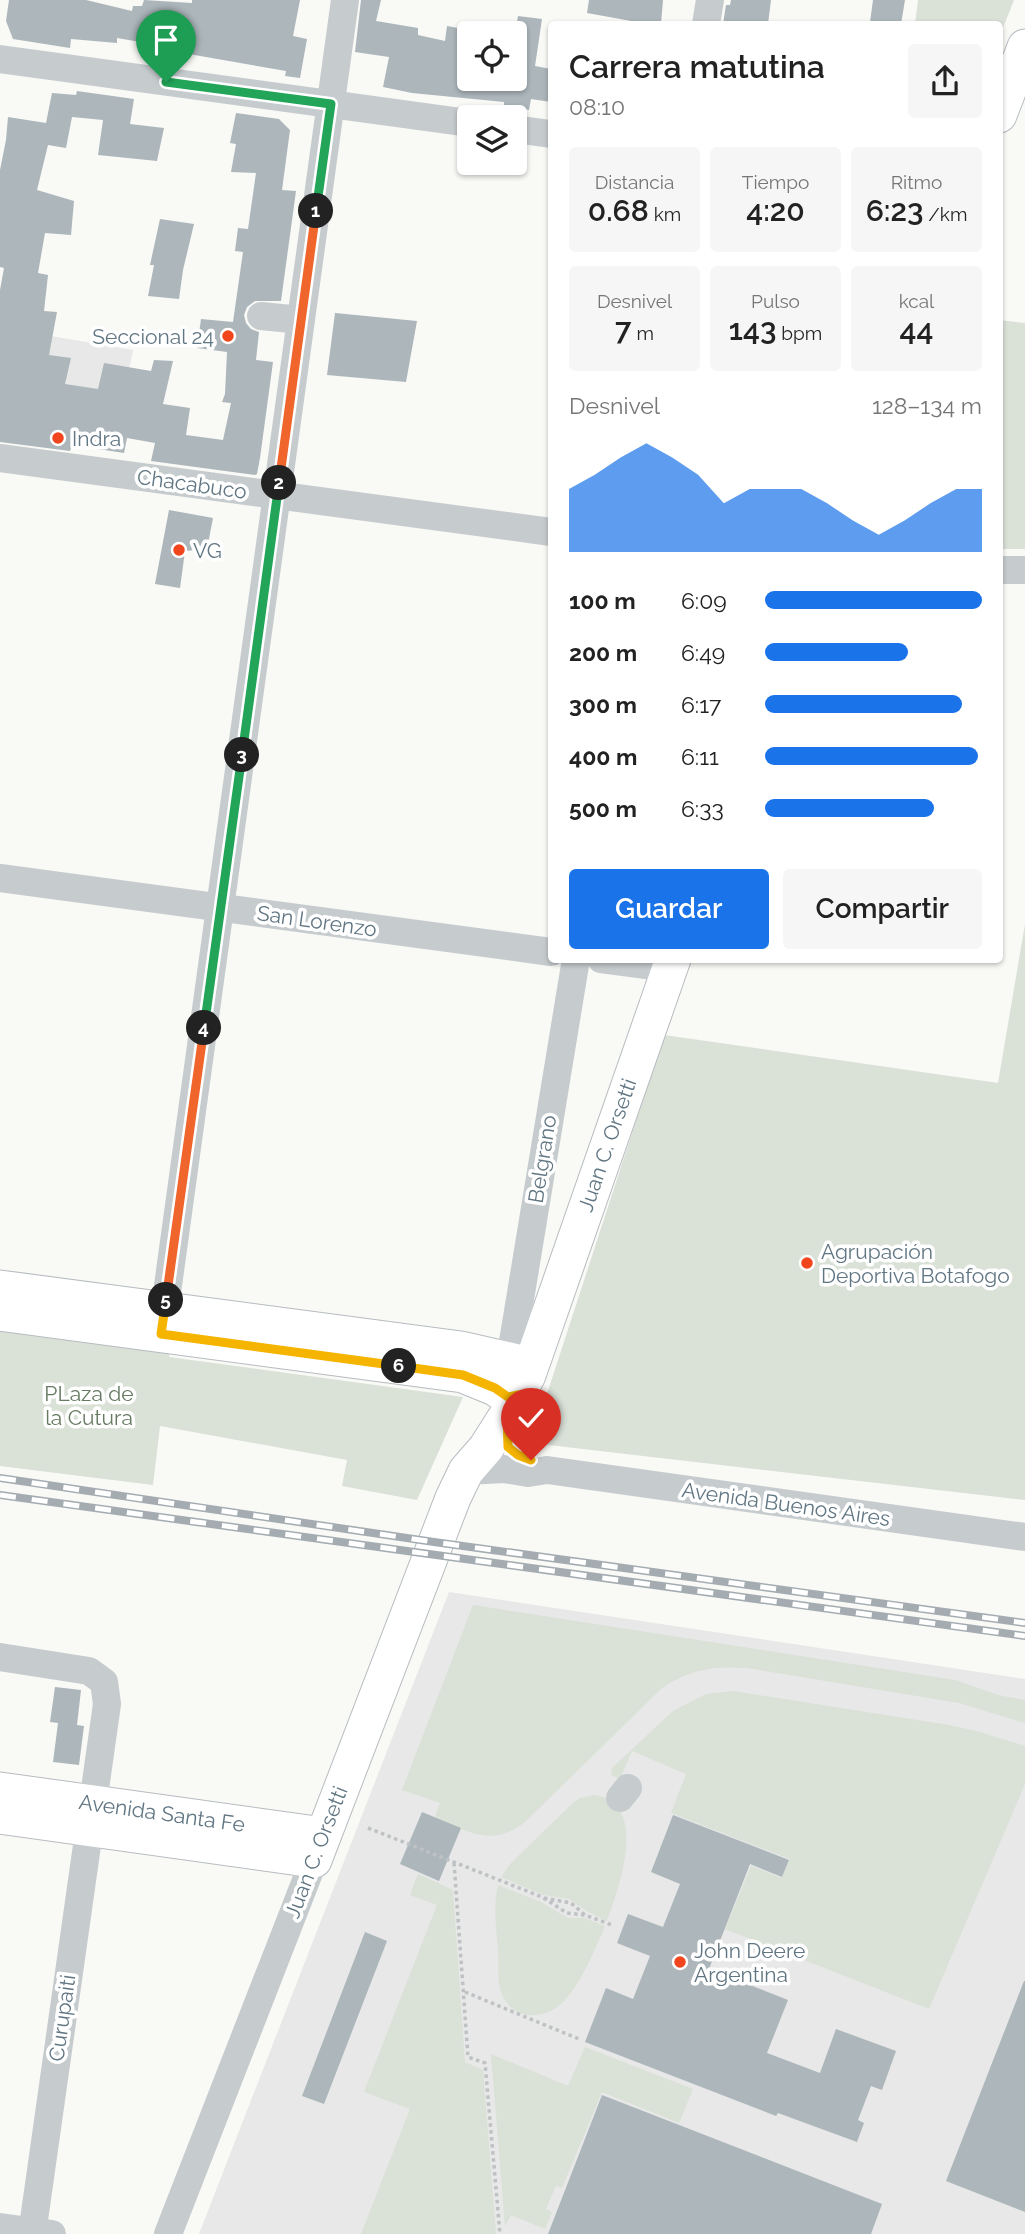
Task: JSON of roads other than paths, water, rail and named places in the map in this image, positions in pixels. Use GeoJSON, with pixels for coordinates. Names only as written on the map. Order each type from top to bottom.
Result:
{"type":"FeatureCollection","features":[{"type":"Feature","properties":{"kind":"main road"},"geometry":{"type":"LineString","coordinates":[[1003,105],[1025,47]]}},
{"type":"Feature","properties":{"kind":"main road","name":"Juan C. Orsetti"},"geometry":{"type":"LineString","coordinates":[[318,1847],[430,1554],[466,1471],[486,1448],[526,1348],[542,1332],[671,964]]}},
{"type":"Feature","properties":{"kind":"main road"},"geometry":{"type":"LineString","coordinates":[[0,1288],[163,1322]]}},
{"type":"Feature","properties":{"kind":"main road"},"geometry":{"type":"LineString","coordinates":[[0,1313],[163,1322],[461,1349],[511,1386]]}},
{"type":"Feature","properties":{"kind":"main road","name":"Avenida Santa Fe"},"geometry":{"type":"LineString","coordinates":[[0,1790],[91,1816]]}},
{"type":"Feature","properties":{"kind":"main road","name":"Avenida Santa Fe"},"geometry":{"type":"LineString","coordinates":[[0,1816],[91,1816],[318,1847]]}},
{"type":"Feature","properties":{"kind":"street"},"geometry":{"type":"LineString","coordinates":[[163,1322],[345,0]]}},
{"type":"Feature","properties":{"kind":"street"},"geometry":{"type":"LineString","coordinates":[[706,21],[710,0]]}},
{"type":"Feature","properties":{"kind":"street"},"geometry":{"type":"LineString","coordinates":[[0,60],[457,121]]}},
{"type":"Feature","properties":{"kind":"street"},"geometry":{"type":"LineString","coordinates":[[527,131],[548,134]]}},
{"type":"Feature","properties":{"kind":"street"},"geometry":{"type":"LineString","coordinates":[[261,316],[301,320]]}},
{"type":"Feature","properties":{"kind":"street","name":"Chacabuco"},"geometry":{"type":"LineString","coordinates":[[0,458],[548,532]]}},
{"type":"Feature","properties":{"kind":"street"},"geometry":{"type":"LineString","coordinates":[[1003,570],[1025,570]]}},
{"type":"Feature","properties":{"kind":"street","name":"San Lorenzo"},"geometry":{"type":"LineString","coordinates":[[0,878],[548,952]]}},
{"type":"Feature","properties":{"kind":"street","name":"Belgrano"},"geometry":{"type":"LineString","coordinates":[[511,1386],[575,963]]}},
{"type":"Feature","properties":{"kind":"street","name":"Avenida Buenos Aires"},"geometry":{"type":"LineString","coordinates":[[511,1386],[508,1447],[547,1471]]}},
{"type":"Feature","properties":{"kind":"street","name":"Avenida Buenos Aires"},"geometry":{"type":"LineString","coordinates":[[466,1471],[547,1471],[1025,1537]]}},
{"type":"Feature","properties":{"kind":"street","name":"Curupaiti"},"geometry":{"type":"LineString","coordinates":[[0,1657],[89,1671],[104,1682],[107,1704],[39,2233]]}},
{"type":"Feature","properties":{"kind":"street","name":"Juan C. Orsetti"},"geometry":{"type":"LineString","coordinates":[[168,2234],[318,1847]]}},
{"type":"Feature","properties":{"kind":"street"},"geometry":{"type":"LineString","coordinates":[[0,2227],[39,2233]]}},
{"type":"Feature","properties":{"kind":"railway"},"geometry":{"type":"LineString","coordinates":[[0,1478],[434,1542],[1025,1623]]}},
{"type":"Feature","properties":{"kind":"railway"},"geometry":{"type":"LineString","coordinates":[[0,1495],[1025,1636]]}},
{"type":"Feature","properties":{"kind":"place","name":"Seccional 24"},"geometry":{"type":"Point","coordinates":[228,336]}},
{"type":"Feature","properties":{"kind":"place","name":"Indra"},"geometry":{"type":"Point","coordinates":[58,438]}},
{"type":"Feature","properties":{"kind":"place","name":"VG"},"geometry":{"type":"Point","coordinates":[179,550]}},
{"type":"Feature","properties":{"kind":"place","name":"Agrupación Deportiva Botafogo"},"geometry":{"type":"Point","coordinates":[807,1263]}},
{"type":"Feature","properties":{"kind":"place","name":"John Deere Argentina"},"geometry":{"type":"Point","coordinates":[680,1962]}},
{"type":"Feature","properties":{"kind":"park label","name":"PLaza de la Cutura"},"geometry":{"type":"Point","coordinates":[89,1405]}}]}
